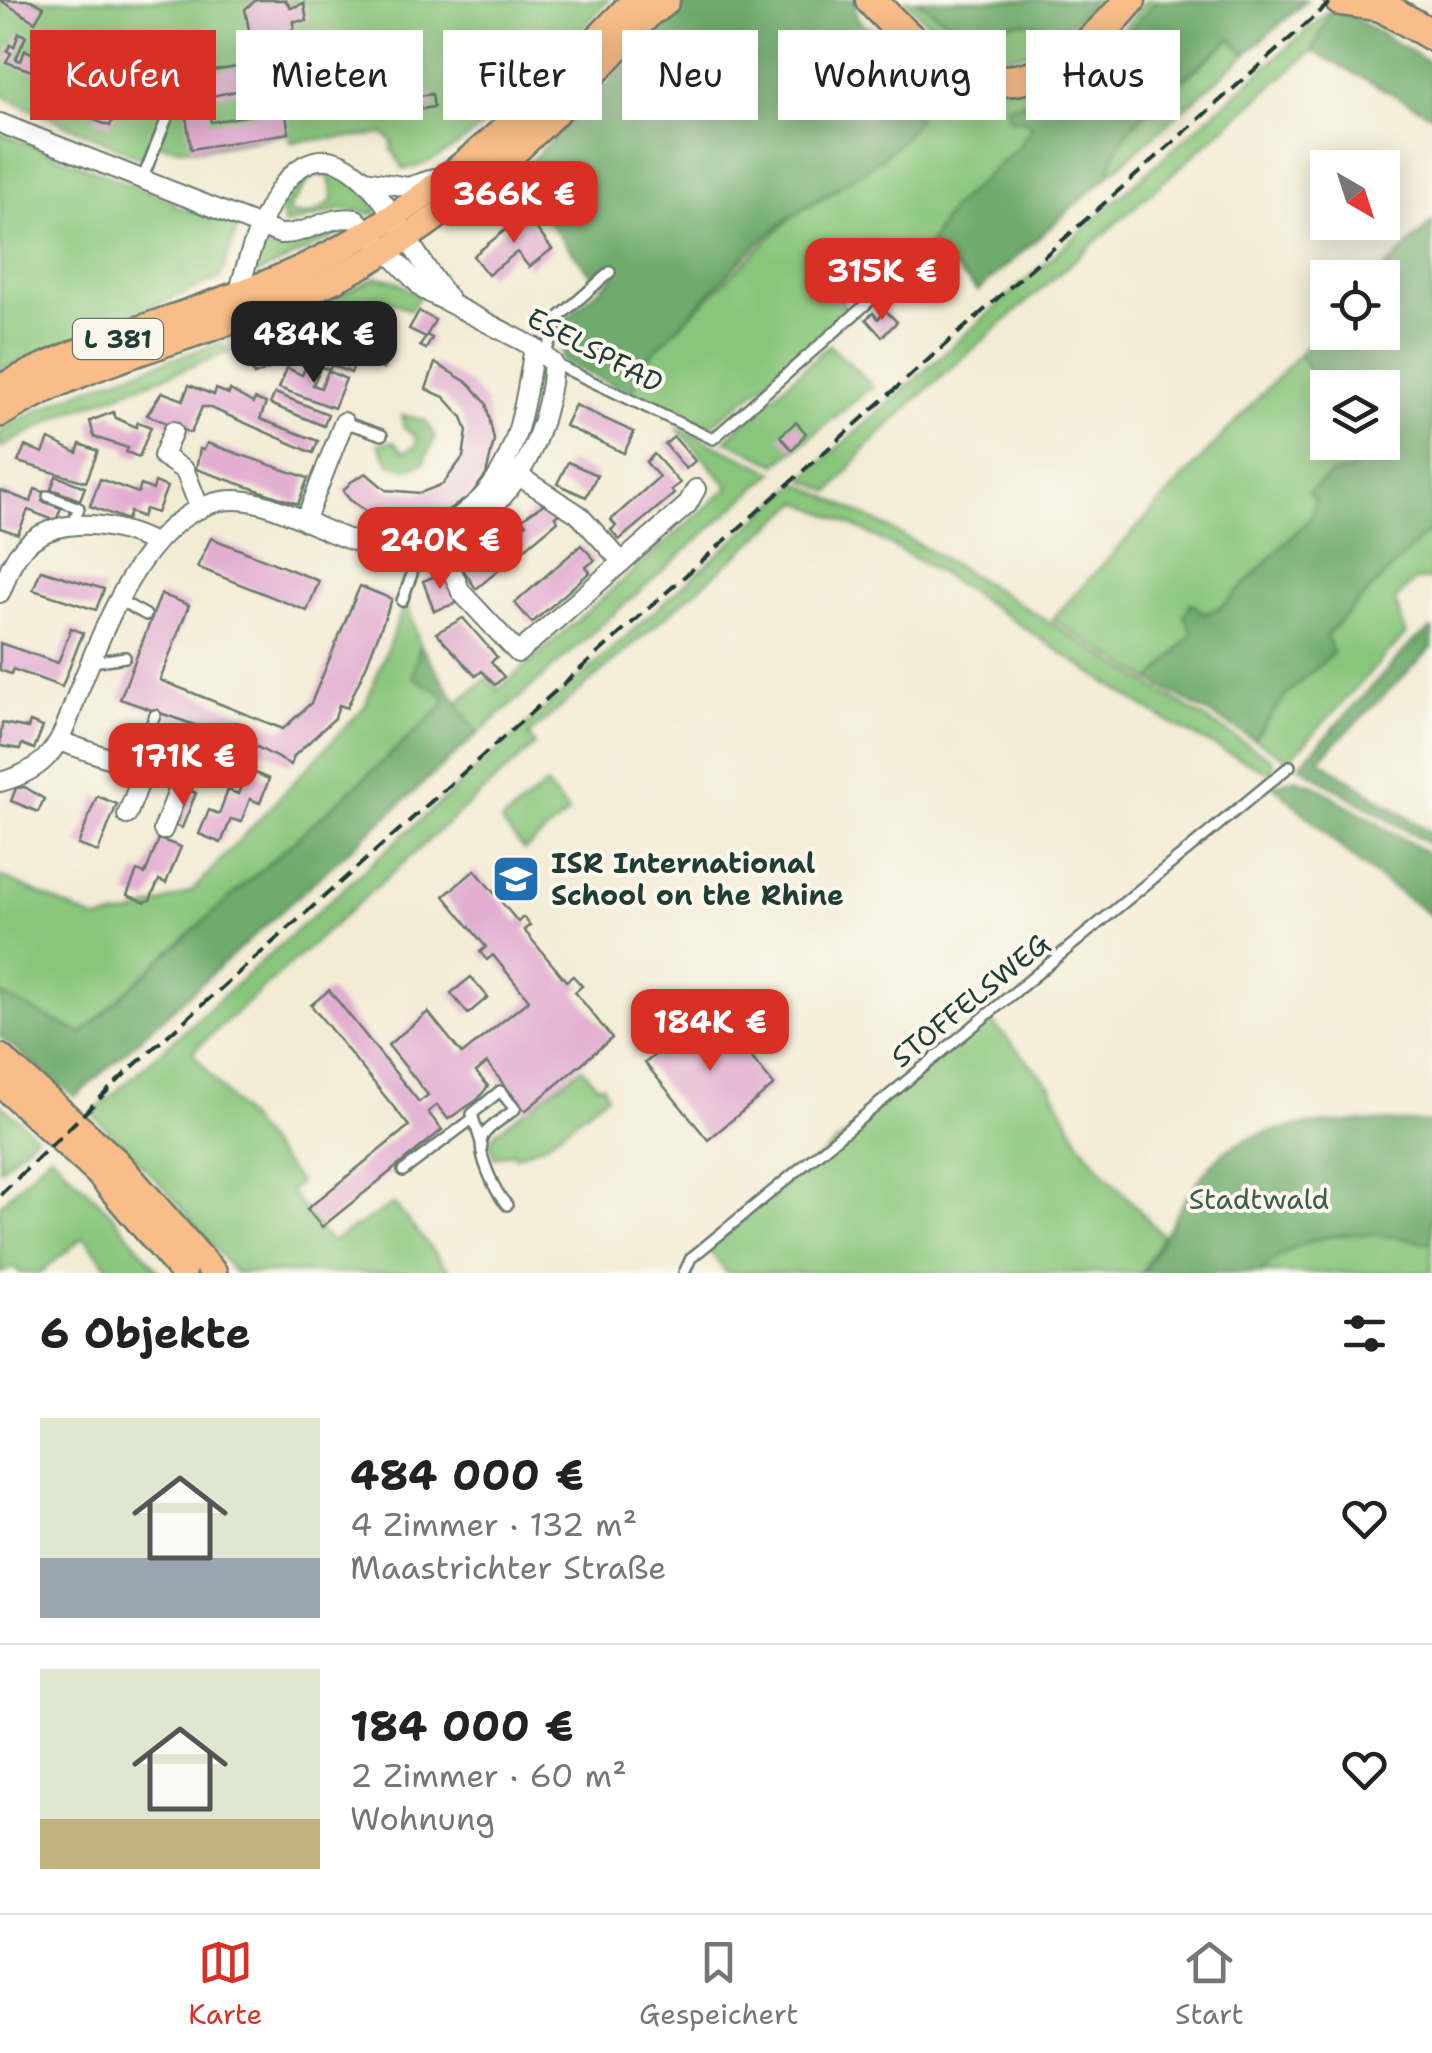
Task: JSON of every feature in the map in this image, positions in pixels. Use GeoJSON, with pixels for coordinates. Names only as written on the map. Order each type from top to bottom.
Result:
{"type":"FeatureCollection","features":[{"type":"Feature","properties":{"kind":"highway"},"geometry":{"type":"LineString","coordinates":[[872,0],[938,61],[978,78],[1006,80],[1056,69],[1079,55],[1130,0]]}},
{"type":"Feature","properties":{"kind":"highway"},"geometry":{"type":"LineString","coordinates":[[892,0],[942,49],[983,66],[1007,68],[1030,66],[1071,48],[1090,31],[1110,0]]}},
{"type":"Feature","properties":{"kind":"highway"},"geometry":{"type":"LineString","coordinates":[[1340,0],[1376,3],[1432,36]]}},
{"type":"Feature","properties":{"kind":"main road","name":"L 381"},"geometry":{"type":"LineString","coordinates":[[0,388],[389,234],[460,166],[654,2]]}},
{"type":"Feature","properties":{"kind":"main road","name":"L 381"},"geometry":{"type":"LineString","coordinates":[[0,414],[55,386],[315,289],[389,234],[508,158],[654,2]]}},
{"type":"Feature","properties":{"kind":"main road"},"geometry":{"type":"LineString","coordinates":[[0,1057],[116,1160],[214,1273]]}},
{"type":"Feature","properties":{"kind":"main road"},"geometry":{"type":"LineString","coordinates":[[0,1083],[98,1173],[183,1273]]}},
{"type":"Feature","properties":{"kind":"street"},"geometry":{"type":"LineString","coordinates":[[0,124],[263,224],[280,234],[292,235],[352,218],[389,234]]}},
{"type":"Feature","properties":{"kind":"street"},"geometry":{"type":"LineString","coordinates":[[238,295],[284,179],[302,164],[327,162],[364,180],[420,186],[460,166]]}},
{"type":"Feature","properties":{"kind":"street","name":"ESELSPFAD"},"geometry":{"type":"LineString","coordinates":[[364,180],[389,234],[454,305],[544,355]]}},
{"type":"Feature","properties":{"kind":"street"},"geometry":{"type":"LineString","coordinates":[[0,782],[36,766],[59,741],[108,618],[136,579],[154,542],[212,503],[249,502],[364,544],[411,545],[438,538],[512,471],[522,409],[544,355]]}},
{"type":"Feature","properties":{"kind":"street"},"geometry":{"type":"LineString","coordinates":[[305,521],[344,422]]}},
{"type":"Feature","properties":{"kind":"street"},"geometry":{"type":"LineString","coordinates":[[173,431],[164,456],[185,471],[200,509]]}},
{"type":"Feature","properties":{"kind":"street"},"geometry":{"type":"LineString","coordinates":[[512,471],[578,514],[622,562]]}},
{"type":"Feature","properties":{"kind":"street"},"geometry":{"type":"LineString","coordinates":[[438,538],[460,592],[518,653],[687,505],[696,489]]}},
{"type":"Feature","properties":{"kind":"street"},"geometry":{"type":"LineString","coordinates":[[0,593],[22,552],[38,538],[72,526],[114,525],[154,542]]}},
{"type":"Feature","properties":{"kind":"street"},"geometry":{"type":"LineString","coordinates":[[59,741],[180,783],[163,830]]}},
{"type":"Feature","properties":{"kind":"street"},"geometry":{"type":"LineString","coordinates":[[127,815],[140,768]]}},
{"type":"Feature","properties":{"kind":"lane"},"geometry":{"type":"LineString","coordinates":[[142,180],[165,120]]}},
{"type":"Feature","properties":{"kind":"lane"},"geometry":{"type":"LineString","coordinates":[[544,355],[559,317],[610,272]]}},
{"type":"Feature","properties":{"kind":"lane","name":"ESELSPFAD"},"geometry":{"type":"LineString","coordinates":[[544,355],[713,438],[881,291]]}},
{"type":"Feature","properties":{"kind":"lane"},"geometry":{"type":"LineString","coordinates":[[344,422],[382,435]]}},
{"type":"Feature","properties":{"kind":"lane"},"geometry":{"type":"LineString","coordinates":[[48,496],[79,508],[72,526]]}},
{"type":"Feature","properties":{"kind":"lane"},"geometry":{"type":"LineString","coordinates":[[402,601],[412,574],[411,545]]}},
{"type":"Feature","properties":{"kind":"lane"},"geometry":{"type":"LineString","coordinates":[[121,601],[146,615]]}},
{"type":"Feature","properties":{"kind":"lane"},"geometry":{"type":"LineString","coordinates":[[90,662],[125,657]]}},
{"type":"Feature","properties":{"kind":"lane"},"geometry":{"type":"LineString","coordinates":[[140,768],[155,715]]}},
{"type":"Feature","properties":{"kind":"lane","name":"STOFFELSWEG"},"geometry":{"type":"LineString","coordinates":[[684,1273],[692,1258],[1290,766]]}},
{"type":"Feature","properties":{"kind":"lane"},"geometry":{"type":"LineString","coordinates":[[403,1170],[471,1120],[500,1091],[515,1110],[486,1133],[482,1146]]}},
{"type":"Feature","properties":{"kind":"lane"},"geometry":{"type":"LineString","coordinates":[[471,1120],[498,1196],[507,1205]]}},
{"type":"Feature","properties":{"kind":"green space"},"geometry":{"type":"Polygon","coordinates":[[[0,0],[609,0],[581,30],[443,30],[443,120],[490,120],[427,163],[403,169],[392,141],[384,134],[291,142],[289,133],[203,148],[153,142],[143,159],[56,120],[216,120],[216,30],[30,30],[30,108],[0,95],[0,0]]]}},
{"type":"Feature","properties":{"kind":"green space"},"geometry":{"type":"Polygon","coordinates":[[[689,0],[856,0],[856,16],[874,30],[778,30],[778,120],[916,120],[893,149],[759,243],[646,362],[635,381],[634,396],[562,361],[563,321],[614,276],[607,266],[593,277],[513,179],[571,120],[602,120],[602,88],[622,68],[622,120],[758,120],[758,30],[660,30],[689,0]]]}},
{"type":"Feature","properties":{"kind":"green space"},"geometry":{"type":"Polygon","coordinates":[[[905,0],[924,5],[959,30],[938,30],[905,0]]]}},
{"type":"Feature","properties":{"kind":"green space"},"geometry":{"type":"Polygon","coordinates":[[[917,0],[1092,0],[1067,24],[1057,27],[1019,22],[994,30],[960,30],[917,0]]]}},
{"type":"Feature","properties":{"kind":"green space"},"geometry":{"type":"Polygon","coordinates":[[[1092,0],[1099,0],[1073,30],[1026,30],[1026,52],[1006,55],[1006,30],[994,30],[1019,22],[1057,27],[1067,24],[1092,0]]]}},
{"type":"Feature","properties":{"kind":"green space"},"geometry":{"type":"Polygon","coordinates":[[[1146,0],[1157,0],[1132,30],[1123,29],[1146,0]]]}},
{"type":"Feature","properties":{"kind":"green space"},"geometry":{"type":"Polygon","coordinates":[[[1157,0],[1307,0],[1246,54],[1231,39],[1180,81],[1180,30],[1131,30],[1157,0]]]}},
{"type":"Feature","properties":{"kind":"green space"},"geometry":{"type":"Polygon","coordinates":[[[1334,6],[1312,51],[914,401],[864,450],[831,492],[803,479],[1334,6]]]}},
{"type":"Feature","properties":{"kind":"green space"},"geometry":{"type":"Polygon","coordinates":[[[1334,6],[1432,64],[1432,115],[1312,51],[1334,6]]]}},
{"type":"Feature","properties":{"kind":"green space"},"geometry":{"type":"Polygon","coordinates":[[[1232,38],[1246,54],[1180,112],[1180,84],[1232,38]]]}},
{"type":"Feature","properties":{"kind":"green space"},"geometry":{"type":"Polygon","coordinates":[[[1006,87],[1026,89],[1020,118],[1032,126],[1018,147],[950,209],[929,244],[893,286],[886,278],[880,284],[853,271],[840,285],[846,318],[710,426],[634,396],[637,375],[660,345],[791,217],[837,190],[889,120],[1006,120],[1006,87]]]}},
{"type":"Feature","properties":{"kind":"green space"},"geometry":{"type":"Polygon","coordinates":[[[1026,102],[1026,120],[1138,120],[1115,154],[1109,175],[978,291],[929,244],[950,209],[1018,147],[1032,127],[1020,118],[1010,121],[1006,106],[1026,102]]]}},
{"type":"Feature","properties":{"kind":"green space"},"geometry":{"type":"Polygon","coordinates":[[[1139,120],[1171,120],[1109,175],[1112,154],[1124,133],[1139,120]]]}},
{"type":"Feature","properties":{"kind":"green space"},"geometry":{"type":"Polygon","coordinates":[[[0,133],[175,202],[174,206],[238,226],[220,278],[0,370],[0,133]]]}},
{"type":"Feature","properties":{"kind":"green space"},"geometry":{"type":"Polygon","coordinates":[[[308,168],[320,169],[348,179],[378,209],[376,214],[344,209],[285,225],[278,207],[285,191],[308,168]],[[314,175],[286,210],[305,215],[327,205],[333,200],[329,176],[314,175]]]}},
{"type":"Feature","properties":{"kind":"green space"},"geometry":{"type":"Polygon","coordinates":[[[1432,222],[1432,538],[1427,532],[1326,635],[1333,653],[1287,694],[1254,739],[1151,681],[1193,633],[1184,616],[1191,603],[1205,614],[1224,605],[1311,517],[1315,501],[1308,492],[1332,474],[1352,470],[1353,460],[1400,460],[1400,370],[1310,372],[1299,354],[1310,343],[1310,350],[1400,350],[1400,260],[1393,260],[1432,222]]]}},
{"type":"Feature","properties":{"kind":"green space"},"geometry":{"type":"Polygon","coordinates":[[[343,225],[355,227],[249,278],[265,240],[296,242],[343,225]]]}},
{"type":"Feature","properties":{"kind":"green space"},"geometry":{"type":"Polygon","coordinates":[[[377,277],[393,280],[420,296],[410,310],[378,295],[293,331],[273,326],[377,277]]]}},
{"type":"Feature","properties":{"kind":"green space"},"geometry":{"type":"Polygon","coordinates":[[[221,343],[229,352],[65,414],[0,448],[0,431],[53,403],[221,343]]]}},
{"type":"Feature","properties":{"kind":"green space"},"geometry":{"type":"Polygon","coordinates":[[[829,345],[873,386],[777,464],[725,440],[829,345]]]}},
{"type":"Feature","properties":{"kind":"green space"},"geometry":{"type":"Polygon","coordinates":[[[1299,354],[1310,372],[1310,460],[1354,460],[1353,470],[1332,474],[1311,517],[1224,605],[1205,614],[1190,604],[1193,633],[1151,681],[1052,619],[1299,354]]]}},
{"type":"Feature","properties":{"kind":"green space"},"geometry":{"type":"Polygon","coordinates":[[[402,415],[426,421],[435,438],[423,463],[407,469],[390,464],[378,444],[394,442],[404,452],[416,446],[417,438],[404,428],[402,415]]]}},
{"type":"Feature","properties":{"kind":"green space"},"geometry":{"type":"Polygon","coordinates":[[[676,427],[774,472],[478,734],[456,704],[487,678],[498,690],[729,487],[676,427]]]}},
{"type":"Feature","properties":{"kind":"green space"},"geometry":{"type":"Polygon","coordinates":[[[798,483],[920,546],[1038,615],[1272,759],[1274,775],[1167,721],[893,546],[799,502],[528,735],[535,745],[192,1052],[299,1183],[290,1192],[330,1242],[394,1204],[451,1273],[235,1273],[172,1196],[92,1113],[798,483]]]}},
{"type":"Feature","properties":{"kind":"green space"},"geometry":{"type":"Polygon","coordinates":[[[1427,532],[1432,538],[1432,579],[1415,580],[1395,601],[1406,634],[1289,760],[1254,739],[1287,694],[1333,653],[1326,636],[1427,532]]]}},
{"type":"Feature","properties":{"kind":"green space"},"geometry":{"type":"Polygon","coordinates":[[[406,600],[420,645],[413,676],[445,695],[444,705],[82,1034],[0,994],[0,876],[97,920],[133,914],[192,891],[365,706],[406,600]]]}},
{"type":"Feature","properties":{"kind":"green space"},"geometry":{"type":"Polygon","coordinates":[[[1432,629],[1432,648],[1319,759],[1432,834],[1432,846],[1299,766],[1413,642],[1432,629]]]}},
{"type":"Feature","properties":{"kind":"green space"},"geometry":{"type":"Polygon","coordinates":[[[420,645],[478,734],[75,1097],[0,1037],[0,994],[82,1034],[444,705],[444,695],[413,677],[420,645]]]}},
{"type":"Feature","properties":{"kind":"green space"},"geometry":{"type":"Polygon","coordinates":[[[1295,779],[1314,785],[1432,856],[1432,916],[1358,863],[1273,785],[1295,779]]]}},
{"type":"Feature","properties":{"kind":"green space"},"geometry":{"type":"Polygon","coordinates":[[[546,785],[569,813],[524,850],[501,822],[546,785]]]}},
{"type":"Feature","properties":{"kind":"green space"},"geometry":{"type":"Polygon","coordinates":[[[988,1018],[1050,1085],[1080,1142],[1163,1236],[1141,1273],[727,1273],[709,1251],[714,1244],[988,1018]]]}},
{"type":"Feature","properties":{"kind":"green space"},"geometry":{"type":"Polygon","coordinates":[[[582,1068],[597,1085],[603,1085],[607,1095],[545,1144],[516,1156],[513,1152],[494,1158],[491,1142],[497,1131],[582,1068]]]}},
{"type":"Feature","properties":{"kind":"green space"},"geometry":{"type":"Polygon","coordinates":[[[0,1104],[36,1135],[0,1169],[0,1104]]]}},
{"type":"Feature","properties":{"kind":"green space","name":"Stadtwald"},"geometry":{"type":"Polygon","coordinates":[[[1432,1123],[1432,1243],[1340,1235],[1299,1245],[1261,1273],[1143,1273],[1197,1182],[1220,1156],[1239,1143],[1291,1127],[1432,1123]]]}},
{"type":"Feature","properties":{"kind":"green space"},"geometry":{"type":"Polygon","coordinates":[[[50,1154],[110,1212],[160,1273],[113,1273],[84,1237],[40,1273],[20,1273],[15,1267],[0,1273],[0,1205],[50,1154]]]}},
{"type":"Feature","properties":{"kind":"green space"},"geometry":{"type":"Polygon","coordinates":[[[1366,1232],[1432,1243],[1432,1273],[1261,1273],[1297,1247],[1322,1238],[1366,1232]]]}},
{"type":"Feature","properties":{"kind":"building"},"geometry":{"type":"Polygon","coordinates":[[[0,0],[31,0],[44,7],[35,22],[0,0]]]}},
{"type":"Feature","properties":{"kind":"building"},"geometry":{"type":"Polygon","coordinates":[[[256,0],[285,0],[291,8],[304,3],[307,21],[294,21],[292,30],[249,30],[245,9],[256,0]]]}},
{"type":"Feature","properties":{"kind":"building"},"geometry":{"type":"Polygon","coordinates":[[[19,33],[26,36],[16,59],[21,61],[25,50],[30,52],[30,70],[6,62],[10,45],[14,47],[19,33]]]}},
{"type":"Feature","properties":{"kind":"building"},"geometry":{"type":"Polygon","coordinates":[[[236,67],[236,91],[216,95],[216,70],[236,67]]]}},
{"type":"Feature","properties":{"kind":"building"},"geometry":{"type":"Polygon","coordinates":[[[432,94],[434,107],[423,109],[423,95],[432,94]]]}},
{"type":"Feature","properties":{"kind":"building"},"geometry":{"type":"Polygon","coordinates":[[[187,120],[287,120],[289,133],[191,149],[187,120]]]}},
{"type":"Feature","properties":{"kind":"building"},"geometry":{"type":"Polygon","coordinates":[[[525,214],[552,249],[529,267],[517,252],[488,275],[473,256],[525,214]]]}},
{"type":"Feature","properties":{"kind":"building"},"geometry":{"type":"Polygon","coordinates":[[[419,311],[435,320],[427,335],[432,338],[426,349],[420,346],[426,337],[409,329],[419,311]]]}},
{"type":"Feature","properties":{"kind":"building"},"geometry":{"type":"Polygon","coordinates":[[[886,311],[897,322],[882,337],[866,319],[873,313],[878,319],[886,311]]]}},
{"type":"Feature","properties":{"kind":"building"},"geometry":{"type":"Polygon","coordinates":[[[369,328],[384,334],[380,345],[391,350],[383,369],[357,358],[351,373],[332,365],[329,370],[299,358],[306,341],[320,345],[322,338],[340,345],[344,333],[364,341],[369,328]]]}},
{"type":"Feature","properties":{"kind":"building"},"geometry":{"type":"Polygon","coordinates":[[[272,345],[280,364],[254,375],[246,355],[272,345]]]}},
{"type":"Feature","properties":{"kind":"building"},"geometry":{"type":"Polygon","coordinates":[[[435,363],[470,384],[486,403],[494,440],[486,475],[470,496],[437,517],[410,521],[375,517],[343,491],[351,482],[366,473],[386,490],[420,493],[443,484],[463,457],[467,431],[462,417],[444,397],[426,389],[435,363]]]}},
{"type":"Feature","properties":{"kind":"building"},"geometry":{"type":"Polygon","coordinates":[[[306,366],[319,371],[313,385],[321,388],[328,371],[346,379],[334,408],[279,388],[287,368],[302,375],[306,366]]]}},
{"type":"Feature","properties":{"kind":"building"},"geometry":{"type":"Polygon","coordinates":[[[189,385],[214,395],[216,389],[229,394],[230,390],[253,403],[255,399],[266,403],[260,419],[318,441],[313,453],[209,407],[202,407],[191,433],[147,415],[162,392],[183,400],[189,385]]]}},
{"type":"Feature","properties":{"kind":"building"},"geometry":{"type":"Polygon","coordinates":[[[275,393],[328,414],[324,426],[270,404],[275,393]]]}},
{"type":"Feature","properties":{"kind":"building"},"geometry":{"type":"Polygon","coordinates":[[[575,405],[634,432],[624,453],[565,426],[575,405]]]}},
{"type":"Feature","properties":{"kind":"building"},"geometry":{"type":"Polygon","coordinates":[[[113,412],[116,418],[136,427],[138,422],[151,427],[139,457],[126,452],[128,448],[94,437],[90,421],[113,412]]]}},
{"type":"Feature","properties":{"kind":"building"},"geometry":{"type":"Polygon","coordinates":[[[796,422],[806,433],[792,450],[780,436],[796,422]]]}},
{"type":"Feature","properties":{"kind":"building"},"geometry":{"type":"Polygon","coordinates":[[[674,437],[695,461],[686,469],[665,444],[674,437]]]}},
{"type":"Feature","properties":{"kind":"building"},"geometry":{"type":"Polygon","coordinates":[[[49,439],[77,453],[80,444],[98,451],[86,482],[18,462],[25,446],[43,453],[49,439]]]}},
{"type":"Feature","properties":{"kind":"building"},"geometry":{"type":"Polygon","coordinates":[[[207,443],[308,478],[298,504],[196,469],[200,449],[204,450],[207,443]]]}},
{"type":"Feature","properties":{"kind":"building"},"geometry":{"type":"Polygon","coordinates":[[[654,454],[680,483],[671,490],[674,494],[619,540],[611,530],[616,526],[611,520],[659,477],[646,462],[654,454]]]}},
{"type":"Feature","properties":{"kind":"building"},"geometry":{"type":"Polygon","coordinates":[[[568,462],[597,475],[586,497],[557,484],[568,462]]]}},
{"type":"Feature","properties":{"kind":"building"},"geometry":{"type":"Polygon","coordinates":[[[56,476],[85,487],[80,500],[51,489],[56,476]]]}},
{"type":"Feature","properties":{"kind":"building"},"geometry":{"type":"Polygon","coordinates":[[[100,479],[138,493],[141,485],[153,490],[155,482],[167,487],[157,513],[145,509],[142,517],[130,512],[127,520],[90,506],[100,479]]]}},
{"type":"Feature","properties":{"kind":"building"},"geometry":{"type":"Polygon","coordinates":[[[35,489],[46,493],[42,501],[61,508],[56,521],[28,510],[18,534],[0,528],[0,490],[31,502],[35,489]]]}},
{"type":"Feature","properties":{"kind":"building"},"geometry":{"type":"Polygon","coordinates":[[[548,501],[563,510],[555,517],[558,521],[476,589],[462,568],[484,553],[487,558],[497,549],[493,545],[513,527],[517,532],[526,524],[522,519],[548,501]]]}},
{"type":"Feature","properties":{"kind":"building"},"geometry":{"type":"Polygon","coordinates":[[[211,538],[319,581],[307,611],[197,567],[211,538]]]}},
{"type":"Feature","properties":{"kind":"building"},"geometry":{"type":"Polygon","coordinates":[[[581,545],[595,560],[586,567],[590,572],[532,623],[515,603],[581,545]]]}},
{"type":"Feature","properties":{"kind":"building"},"geometry":{"type":"Polygon","coordinates":[[[41,570],[104,589],[96,610],[33,590],[41,570]]]}},
{"type":"Feature","properties":{"kind":"building"},"geometry":{"type":"Polygon","coordinates":[[[446,572],[457,603],[434,611],[423,581],[446,572]]]}},
{"type":"Feature","properties":{"kind":"building"},"geometry":{"type":"Polygon","coordinates":[[[360,586],[392,599],[367,664],[347,708],[339,705],[335,718],[294,756],[291,765],[255,746],[120,699],[161,594],[189,605],[160,680],[283,729],[311,703],[360,586]]]}},
{"type":"Feature","properties":{"kind":"building"},"geometry":{"type":"Polygon","coordinates":[[[463,618],[497,657],[491,662],[504,677],[495,685],[482,671],[476,676],[436,633],[463,618]]]}},
{"type":"Feature","properties":{"kind":"building"},"geometry":{"type":"Polygon","coordinates":[[[71,628],[83,633],[62,687],[13,669],[11,674],[0,670],[0,643],[58,663],[71,628]]]}},
{"type":"Feature","properties":{"kind":"building"},"geometry":{"type":"Polygon","coordinates":[[[30,722],[43,727],[34,749],[22,744],[20,749],[0,746],[2,723],[28,728],[30,722]]]}},
{"type":"Feature","properties":{"kind":"building"},"geometry":{"type":"Polygon","coordinates":[[[194,748],[224,760],[219,771],[190,760],[194,748]]]}},
{"type":"Feature","properties":{"kind":"building"},"geometry":{"type":"Polygon","coordinates":[[[248,770],[269,779],[260,803],[250,799],[241,822],[231,819],[221,843],[199,834],[209,810],[219,814],[228,790],[238,794],[248,770]]]}},
{"type":"Feature","properties":{"kind":"building"},"geometry":{"type":"Polygon","coordinates":[[[25,787],[44,799],[38,812],[11,801],[16,788],[25,787]]]}},
{"type":"Feature","properties":{"kind":"building"},"geometry":{"type":"Polygon","coordinates":[[[184,788],[196,793],[182,828],[170,824],[184,788]]]}},
{"type":"Feature","properties":{"kind":"building"},"geometry":{"type":"Polygon","coordinates":[[[97,796],[117,804],[98,852],[78,845],[97,796]]]}},
{"type":"Feature","properties":{"kind":"building"},"geometry":{"type":"Polygon","coordinates":[[[159,839],[181,847],[166,883],[159,880],[150,900],[145,902],[127,895],[137,871],[145,874],[159,839]]]}},
{"type":"Feature","properties":{"kind":"building"},"geometry":{"type":"Polygon","coordinates":[[[475,870],[518,922],[523,917],[530,925],[524,930],[566,981],[573,976],[582,986],[575,992],[612,1038],[525,1111],[487,1063],[476,1072],[488,1086],[477,1100],[448,1119],[437,1105],[428,1112],[442,1130],[322,1227],[307,1209],[409,1126],[311,1005],[329,990],[419,1102],[428,1095],[388,1045],[428,1012],[462,1054],[529,1000],[493,955],[487,960],[480,952],[486,947],[444,896],[475,870]]]}},
{"type":"Feature","properties":{"kind":"building"},"geometry":{"type":"Polygon","coordinates":[[[471,977],[488,997],[468,1014],[451,993],[471,977]]]}},
{"type":"Feature","properties":{"kind":"building"},"geometry":{"type":"Polygon","coordinates":[[[712,1009],[774,1085],[708,1140],[645,1063],[712,1009]]]}},
{"type":"Feature","properties":{"kind":"railway"},"geometry":{"type":"LineString","coordinates":[[0,1195],[129,1070],[1333,0]]}},
{"type":"Feature","properties":{"kind":"place","name":"ISR International School on the Rhine"},"geometry":{"type":"Point","coordinates":[516,879]}}]}
